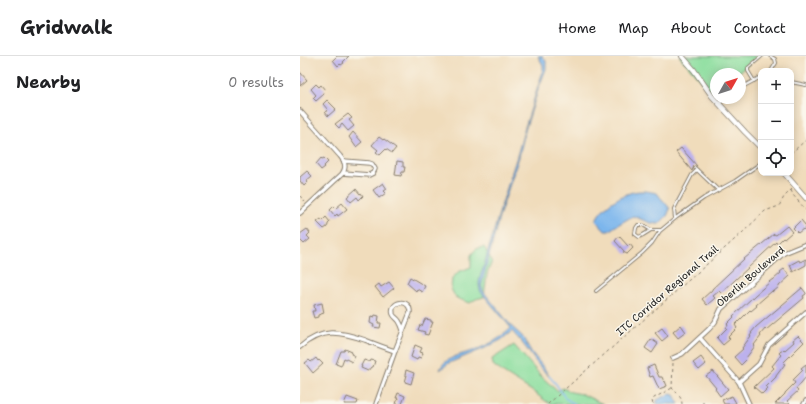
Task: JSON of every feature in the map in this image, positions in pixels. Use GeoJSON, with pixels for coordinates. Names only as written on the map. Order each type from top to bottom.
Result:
{"type":"FeatureCollection","features":[{"type":"Feature","properties":{"kind":"street"},"geometry":{"type":"LineString","coordinates":[[682,56],[694,70],[710,94]]}},
{"type":"Feature","properties":{"kind":"street"},"geometry":{"type":"LineString","coordinates":[[719,104],[758,145]]}},
{"type":"Feature","properties":{"kind":"street"},"geometry":{"type":"LineString","coordinates":[[300,111],[343,161],[345,167],[344,173],[300,213]]}},
{"type":"Feature","properties":{"kind":"street"},"geometry":{"type":"LineString","coordinates":[[343,161],[369,163],[372,164],[374,169],[373,173],[369,175],[344,173]]}},
{"type":"Feature","properties":{"kind":"street"},"geometry":{"type":"LineString","coordinates":[[787,176],[806,198]]}},
{"type":"Feature","properties":{"kind":"street","name":"Oberlin Boulevard"},"geometry":{"type":"LineString","coordinates":[[674,358],[682,354],[700,338],[715,322],[722,309],[779,258],[784,254],[806,244]]}},
{"type":"Feature","properties":{"kind":"street"},"geometry":{"type":"LineString","coordinates":[[376,404],[403,330],[410,310],[406,304],[400,302],[395,305],[393,311],[394,316],[399,321],[403,330]]}},
{"type":"Feature","properties":{"kind":"street"},"geometry":{"type":"LineString","coordinates":[[739,382],[759,364],[769,345],[806,312]]}},
{"type":"Feature","properties":{"kind":"street"},"geometry":{"type":"LineString","coordinates":[[300,347],[316,336],[326,333],[337,333],[349,335],[395,351]]}},
{"type":"Feature","properties":{"kind":"street"},"geometry":{"type":"LineString","coordinates":[[700,338],[739,382],[749,404]]}},
{"type":"Feature","properties":{"kind":"lane"},"geometry":{"type":"LineString","coordinates":[[754,81],[748,71],[748,68],[762,56]]}},
{"type":"Feature","properties":{"kind":"lane"},"geometry":{"type":"LineString","coordinates":[[770,56],[775,59],[776,63],[773,68]]}},
{"type":"Feature","properties":{"kind":"lane"},"geometry":{"type":"LineString","coordinates":[[746,85],[758,79]]}},
{"type":"Feature","properties":{"kind":"lane"},"geometry":{"type":"LineString","coordinates":[[794,83],[806,85]]}},
{"type":"Feature","properties":{"kind":"lane"},"geometry":{"type":"LineString","coordinates":[[596,291],[634,260],[652,243],[661,230],[675,218],[704,198],[735,181],[758,165]]}},
{"type":"Feature","properties":{"kind":"lane"},"geometry":{"type":"LineString","coordinates":[[675,218],[674,209],[696,169],[718,190]]}},
{"type":"Feature","properties":{"kind":"lane"},"geometry":{"type":"LineString","coordinates":[[651,230],[639,237],[635,234],[638,225],[643,225],[651,230],[661,230]]}},
{"type":"Feature","properties":{"kind":"path"},"geometry":{"type":"LineString","coordinates":[[794,150],[806,140]]}},
{"type":"Feature","properties":{"kind":"path","name":"ITC Corridor Regional Trail"},"geometry":{"type":"LineString","coordinates":[[548,404],[730,244],[765,211],[780,206],[784,197],[793,187]]}},
{"type":"Feature","properties":{"kind":"path"},"geometry":{"type":"LineString","coordinates":[[790,190],[806,210]]}},
{"type":"Feature","properties":{"kind":"path"},"geometry":{"type":"LineString","coordinates":[[300,196],[308,205]]}},
{"type":"Feature","properties":{"kind":"path"},"geometry":{"type":"LineString","coordinates":[[674,358],[672,388],[682,399],[682,404]]}},
{"type":"Feature","properties":{"kind":"path"},"geometry":{"type":"LineString","coordinates":[[654,404],[652,401],[654,398],[672,388]]}},
{"type":"Feature","properties":{"kind":"green space"},"geometry":{"type":"Polygon","coordinates":[[[679,56],[758,56],[744,68],[710,68],[710,91],[679,56]]]}},
{"type":"Feature","properties":{"kind":"green space"},"geometry":{"type":"Polygon","coordinates":[[[484,247],[492,261],[487,274],[484,297],[476,299],[470,303],[456,298],[451,289],[452,279],[458,272],[471,267],[471,255],[476,249],[484,247]]]}},
{"type":"Feature","properties":{"kind":"green space"},"geometry":{"type":"Polygon","coordinates":[[[514,345],[541,376],[557,391],[563,388],[571,392],[582,394],[603,404],[550,404],[493,365],[492,359],[514,345]]]}},
{"type":"Feature","properties":{"kind":"water"},"geometry":{"type":"Polygon","coordinates":[[[538,56],[542,56],[546,61],[546,69],[526,127],[519,157],[500,214],[481,286],[483,291],[512,327],[522,336],[532,353],[549,376],[538,365],[512,331],[501,340],[449,363],[440,370],[445,362],[450,359],[489,344],[511,328],[481,292],[479,283],[499,213],[543,71],[543,65],[538,56]]]}},
{"type":"Feature","properties":{"kind":"water"},"geometry":{"type":"Polygon","coordinates":[[[646,191],[657,193],[670,209],[667,216],[659,224],[633,216],[609,231],[605,231],[596,221],[601,211],[617,199],[633,192],[646,191]]]}},
{"type":"Feature","properties":{"kind":"water"},"geometry":{"type":"Polygon","coordinates":[[[670,394],[674,395],[679,404],[657,404],[657,400],[670,394]]]}},
{"type":"Feature","properties":{"kind":"building"},"geometry":{"type":"Polygon","coordinates":[[[337,56],[349,56],[343,62],[344,63],[338,66],[333,60],[337,56]]]}},
{"type":"Feature","properties":{"kind":"building"},"geometry":{"type":"Polygon","coordinates":[[[300,72],[307,80],[300,86],[300,72]]]}},
{"type":"Feature","properties":{"kind":"building"},"geometry":{"type":"Polygon","coordinates":[[[316,84],[319,87],[321,85],[325,90],[323,92],[324,94],[316,101],[313,98],[316,95],[311,89],[316,84]]]}},
{"type":"Feature","properties":{"kind":"building"},"geometry":{"type":"Polygon","coordinates":[[[327,100],[336,109],[328,116],[325,112],[328,110],[323,104],[327,100]]]}},
{"type":"Feature","properties":{"kind":"building"},"geometry":{"type":"Polygon","coordinates":[[[348,114],[352,118],[349,120],[354,126],[348,131],[342,124],[339,128],[335,124],[348,114]]]}},
{"type":"Feature","properties":{"kind":"building"},"geometry":{"type":"Polygon","coordinates":[[[353,132],[362,142],[356,147],[349,137],[353,132]]]}},
{"type":"Feature","properties":{"kind":"building"},"geometry":{"type":"Polygon","coordinates":[[[379,137],[396,148],[392,153],[386,149],[380,155],[376,152],[378,150],[372,145],[379,137]]]}},
{"type":"Feature","properties":{"kind":"building"},"geometry":{"type":"Polygon","coordinates":[[[681,148],[697,166],[694,166],[692,171],[676,152],[681,148]]]}},
{"type":"Feature","properties":{"kind":"building"},"geometry":{"type":"Polygon","coordinates":[[[321,158],[324,158],[328,162],[321,170],[316,164],[321,158]]]}},
{"type":"Feature","properties":{"kind":"building"},"geometry":{"type":"Polygon","coordinates":[[[397,161],[403,162],[403,167],[405,167],[401,176],[395,175],[397,161]]]}},
{"type":"Feature","properties":{"kind":"building"},"geometry":{"type":"Polygon","coordinates":[[[307,171],[312,176],[306,181],[308,182],[304,186],[300,181],[300,177],[307,171]]]}},
{"type":"Feature","properties":{"kind":"building"},"geometry":{"type":"Polygon","coordinates":[[[383,183],[387,189],[384,191],[386,193],[379,198],[373,190],[383,183]]]}},
{"type":"Feature","properties":{"kind":"building"},"geometry":{"type":"Polygon","coordinates":[[[356,189],[363,196],[359,200],[357,197],[351,202],[347,197],[356,189]]]}},
{"type":"Feature","properties":{"kind":"building"},"geometry":{"type":"Polygon","coordinates":[[[342,203],[347,209],[338,216],[337,214],[335,216],[330,210],[334,206],[336,208],[342,203]]]}},
{"type":"Feature","properties":{"kind":"building"},"geometry":{"type":"Polygon","coordinates":[[[326,217],[330,222],[324,229],[317,222],[321,219],[322,221],[326,217]]]}},
{"type":"Feature","properties":{"kind":"building"},"geometry":{"type":"Polygon","coordinates":[[[801,220],[806,228],[798,233],[793,228],[801,220]]]}},
{"type":"Feature","properties":{"kind":"building"},"geometry":{"type":"Polygon","coordinates":[[[787,226],[792,232],[777,244],[776,242],[721,293],[719,291],[713,296],[715,298],[707,305],[702,299],[712,289],[744,259],[774,234],[776,235],[787,226]]]}},
{"type":"Feature","properties":{"kind":"building"},"geometry":{"type":"Polygon","coordinates":[[[307,229],[310,233],[307,236],[310,239],[304,244],[300,240],[300,234],[307,229]]]}},
{"type":"Feature","properties":{"kind":"building"},"geometry":{"type":"Polygon","coordinates":[[[619,236],[628,246],[630,244],[633,248],[627,254],[623,252],[624,251],[615,241],[619,236]]]}},
{"type":"Feature","properties":{"kind":"building"},"geometry":{"type":"Polygon","coordinates":[[[806,259],[806,265],[793,272],[790,265],[799,260],[800,262],[806,259]]]}},
{"type":"Feature","properties":{"kind":"building"},"geometry":{"type":"Polygon","coordinates":[[[784,269],[790,276],[779,287],[756,305],[757,306],[751,311],[750,310],[735,325],[737,328],[728,337],[730,339],[723,345],[717,338],[727,328],[727,324],[734,317],[733,316],[784,269]]]}},
{"type":"Feature","properties":{"kind":"building"},"geometry":{"type":"Polygon","coordinates":[[[410,277],[425,286],[422,292],[417,289],[416,291],[407,283],[410,277]]]}},
{"type":"Feature","properties":{"kind":"building"},"geometry":{"type":"Polygon","coordinates":[[[389,282],[394,288],[383,297],[375,287],[379,284],[381,287],[389,282]]]}},
{"type":"Feature","properties":{"kind":"building"},"geometry":{"type":"Polygon","coordinates":[[[802,288],[806,293],[803,296],[804,298],[766,330],[765,329],[746,358],[747,359],[741,365],[734,357],[743,349],[742,348],[751,336],[751,333],[802,288]]]}},
{"type":"Feature","properties":{"kind":"building"},"geometry":{"type":"Polygon","coordinates":[[[322,303],[324,313],[314,318],[312,311],[315,311],[314,305],[322,303]]]}},
{"type":"Feature","properties":{"kind":"building"},"geometry":{"type":"Polygon","coordinates":[[[375,315],[379,316],[378,323],[381,323],[380,328],[373,327],[374,325],[370,323],[371,316],[374,317],[375,315]]]}},
{"type":"Feature","properties":{"kind":"building"},"geometry":{"type":"Polygon","coordinates":[[[425,319],[433,322],[428,335],[424,334],[425,332],[418,330],[420,325],[422,326],[425,319]]]}},
{"type":"Feature","properties":{"kind":"building"},"geometry":{"type":"Polygon","coordinates":[[[681,325],[686,332],[678,338],[673,332],[681,325]]]}},
{"type":"Feature","properties":{"kind":"building"},"geometry":{"type":"Polygon","coordinates":[[[662,328],[668,336],[662,341],[655,333],[662,328]]]}},
{"type":"Feature","properties":{"kind":"building"},"geometry":{"type":"Polygon","coordinates":[[[798,336],[804,342],[783,363],[785,364],[762,394],[754,387],[774,368],[772,366],[781,355],[779,353],[794,342],[793,340],[798,336]]]}},
{"type":"Feature","properties":{"kind":"building"},"geometry":{"type":"Polygon","coordinates":[[[651,339],[658,344],[652,353],[645,348],[651,339]]]}},
{"type":"Feature","properties":{"kind":"building"},"geometry":{"type":"Polygon","coordinates":[[[415,345],[422,348],[420,352],[423,353],[421,358],[418,357],[417,360],[411,357],[415,345]]]}},
{"type":"Feature","properties":{"kind":"building"},"geometry":{"type":"Polygon","coordinates":[[[345,349],[352,352],[351,354],[355,356],[352,362],[344,358],[341,366],[336,364],[341,351],[344,351],[345,349]]]}},
{"type":"Feature","properties":{"kind":"building"},"geometry":{"type":"Polygon","coordinates":[[[701,357],[706,364],[699,370],[693,363],[701,357]]]}},
{"type":"Feature","properties":{"kind":"building"},"geometry":{"type":"Polygon","coordinates":[[[316,358],[323,364],[313,373],[305,363],[309,360],[311,362],[316,358]]]}},
{"type":"Feature","properties":{"kind":"building"},"geometry":{"type":"Polygon","coordinates":[[[364,360],[370,362],[371,360],[375,361],[373,367],[371,367],[368,371],[361,368],[364,360]]]}},
{"type":"Feature","properties":{"kind":"building"},"geometry":{"type":"Polygon","coordinates":[[[806,364],[806,377],[796,389],[798,391],[787,401],[790,404],[775,404],[795,383],[793,380],[803,370],[801,368],[806,364]]]}},
{"type":"Feature","properties":{"kind":"building"},"geometry":{"type":"Polygon","coordinates":[[[654,365],[659,377],[662,377],[667,386],[659,389],[653,376],[650,377],[647,368],[654,365]]]}},
{"type":"Feature","properties":{"kind":"building"},"geometry":{"type":"Polygon","coordinates":[[[406,370],[414,373],[411,384],[405,382],[407,375],[405,375],[406,370]]]}},
{"type":"Feature","properties":{"kind":"building"},"geometry":{"type":"Polygon","coordinates":[[[713,371],[728,389],[720,396],[715,389],[716,388],[706,376],[713,371]]]}},
{"type":"Feature","properties":{"kind":"building"},"geometry":{"type":"Polygon","coordinates":[[[398,393],[405,396],[402,404],[396,404],[398,393]]]}},
{"type":"Feature","properties":{"kind":"building"},"geometry":{"type":"Polygon","coordinates":[[[732,396],[736,403],[724,404],[722,400],[732,396]]]}},
{"type":"Feature","properties":{"kind":"building"},"geometry":{"type":"Polygon","coordinates":[[[347,397],[358,401],[357,404],[344,404],[347,397]]]}},
{"type":"Feature","properties":{"kind":"waterway"},"geometry":{"type":"LineString","coordinates":[[549,376],[566,399],[575,404]]}}]}
